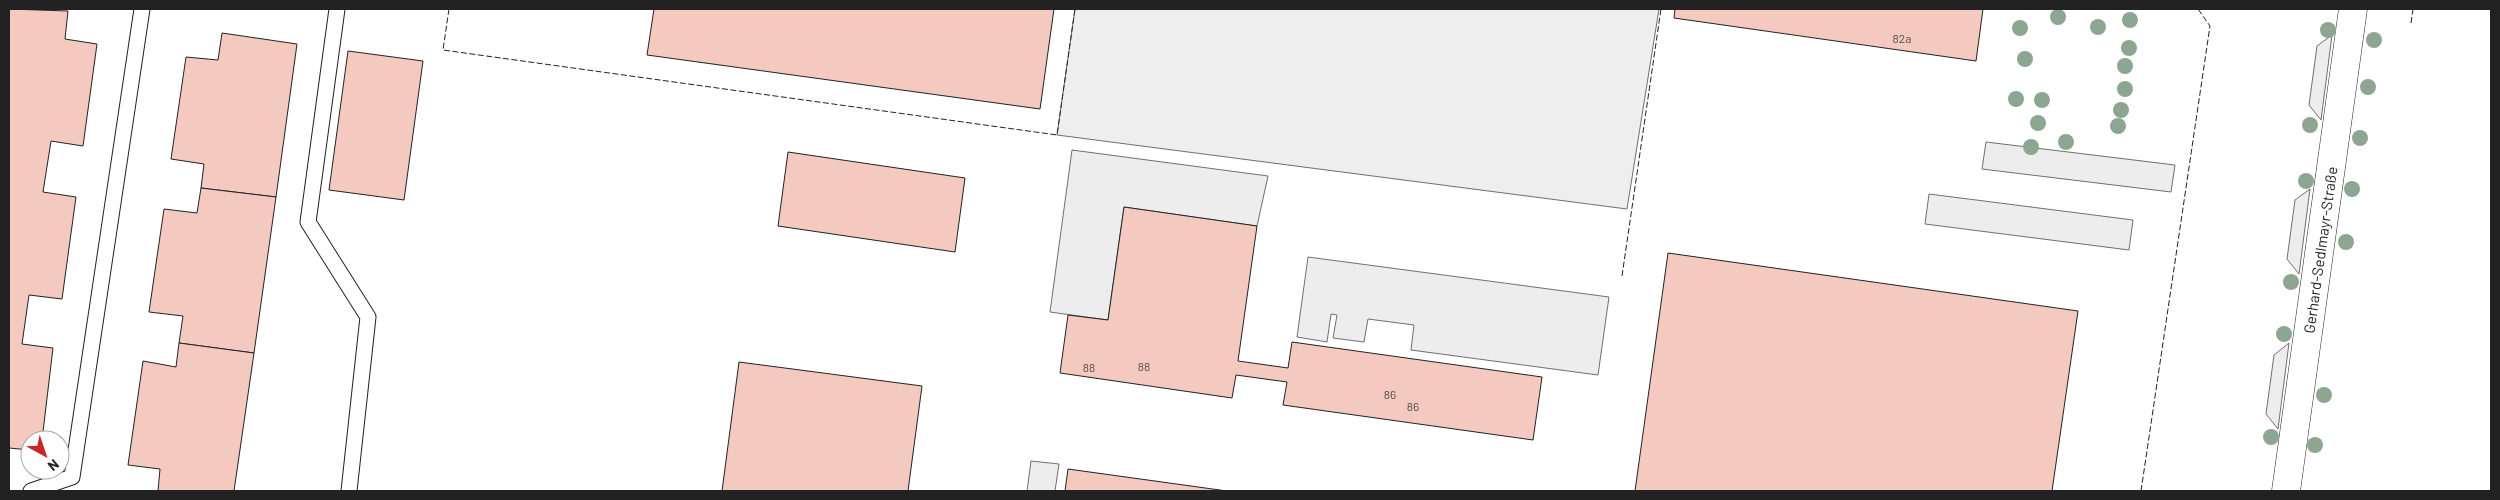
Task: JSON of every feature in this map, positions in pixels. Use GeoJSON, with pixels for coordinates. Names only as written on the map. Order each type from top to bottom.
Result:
{"type":"FeatureCollection","features":[{"type":"Feature","properties":{"kind":"street","name":"Gerhard-Sedlmayr-Straße"},"geometry":{"type":"LineString","coordinates":[[2286,491],[2354,9]]}},
{"type":"Feature","properties":{"kind":"lane"},"geometry":{"type":"LineString","coordinates":[[31,491],[72,477],[142,9]]}},
{"type":"Feature","properties":{"kind":"lane"},"geometry":{"type":"LineString","coordinates":[[337,9],[308,222],[368,317],[349,491]]}},
{"type":"Feature","properties":{"kind":"shaded area"},"geometry":{"type":"Polygon","coordinates":[[[1075,9],[1659,9],[1627,209],[1057,135],[1075,9]]]}},
{"type":"Feature","properties":{"kind":"shaded area"},"geometry":{"type":"Polygon","coordinates":[[[2332,35],[2321,120],[2309,105],[2317,46],[2332,35]]]}},
{"type":"Feature","properties":{"kind":"shaded area"},"geometry":{"type":"Polygon","coordinates":[[[1986,142],[2175,165],[2171,192],[1982,169],[1986,142]]]}},
{"type":"Feature","properties":{"kind":"shaded area"},"geometry":{"type":"Polygon","coordinates":[[[1072,150],[1268,176],[1257,226],[1124,207],[1108,320],[1050,312],[1072,150]]]}},
{"type":"Feature","properties":{"kind":"shaded area"},"geometry":{"type":"Polygon","coordinates":[[[2310,189],[2299,274],[2287,259],[2295,200],[2310,189]]]}},
{"type":"Feature","properties":{"kind":"shaded area"},"geometry":{"type":"Polygon","coordinates":[[[1929,194],[2133,220],[2129,250],[1925,224],[1929,194]]]}},
{"type":"Feature","properties":{"kind":"shaded area"},"geometry":{"type":"Polygon","coordinates":[[[1308,257],[1609,297],[1598,375],[1411,350],[1414,325],[1368,319],[1364,342],[1333,338],[1337,315],[1331,314],[1327,342],[1297,337],[1308,257]]]}},
{"type":"Feature","properties":{"kind":"shaded area"},"geometry":{"type":"Polygon","coordinates":[[[2289,343],[2278,429],[2266,414],[2274,355],[2289,343]]]}},
{"type":"Feature","properties":{"kind":"shaded area"},"geometry":{"type":"Polygon","coordinates":[[[1031,461],[1059,464],[1055,491],[1027,491],[1031,461]]]}},
{"type":"Feature","properties":{"kind":"building"},"geometry":{"type":"Polygon","coordinates":[[[9,9],[68,11],[65,39],[97,44],[83,146],[51,141],[43,192],[76,197],[62,299],[29,295],[22,344],[53,348],[43,430],[20,430],[20,449],[9,448],[9,9]]]}},
{"type":"Feature","properties":{"kind":"building"},"geometry":{"type":"Polygon","coordinates":[[[654,9],[1054,9],[1040,109],[647,55],[654,9]]]}},
{"type":"Feature","properties":{"kind":"building"},"geometry":{"type":"Polygon","coordinates":[[[1675,9],[1983,9],[1976,61],[1674,18],[1675,9]]]}},
{"type":"Feature","properties":{"kind":"building"},"geometry":{"type":"Polygon","coordinates":[[[222,33],[297,44],[276,197],[201,188],[204,164],[171,159],[186,57],[218,60],[222,33]]]}},
{"type":"Feature","properties":{"kind":"building"},"geometry":{"type":"Polygon","coordinates":[[[348,51],[423,61],[404,200],[329,190],[348,51]]]}},
{"type":"Feature","properties":{"kind":"building"},"geometry":{"type":"Polygon","coordinates":[[[788,152],[965,178],[955,252],[778,226],[788,152]]]}},
{"type":"Feature","properties":{"kind":"building"},"geometry":{"type":"Polygon","coordinates":[[[201,188],[276,197],[254,353],[179,343],[183,316],[149,312],[164,209],[197,213],[201,188]]]}},
{"type":"Feature","properties":{"kind":"building"},"geometry":{"type":"Polygon","coordinates":[[[1124,207],[1257,226],[1238,361],[1288,368],[1292,342],[1542,377],[1533,440],[1283,405],[1287,382],[1236,375],[1232,398],[1060,373],[1068,315],[1108,320],[1124,207]]]}},
{"type":"Feature","properties":{"kind":"building"},"geometry":{"type":"Polygon","coordinates":[[[1668,253],[2078,311],[2052,491],[1635,491],[1668,253]]]}},
{"type":"Feature","properties":{"kind":"building"},"geometry":{"type":"Polygon","coordinates":[[[179,343],[254,353],[234,491],[158,491],[160,469],[128,465],[143,361],[176,367],[179,343]]]}},
{"type":"Feature","properties":{"kind":"building"},"geometry":{"type":"Polygon","coordinates":[[[739,362],[922,386],[908,491],[722,491],[739,362]]]}},
{"type":"Feature","properties":{"kind":"building"},"geometry":{"type":"Polygon","coordinates":[[[1068,469],[1227,491],[1065,491],[1068,469]]]}},
{"type":"Feature","properties":{"kind":"fence"},"geometry":{"type":"LineString","coordinates":[[449,9],[443,50],[1057,135],[1075,9]]}},
{"type":"Feature","properties":{"kind":"fence"},"geometry":{"type":"LineString","coordinates":[[1622,276],[1661,9]]}},
{"type":"Feature","properties":{"kind":"fence"},"geometry":{"type":"LineString","coordinates":[[2141,491],[2210,26],[2198,9]]}},
{"type":"Feature","properties":{"kind":"fence"},"geometry":{"type":"LineString","coordinates":[[2411,23],[2413,9]]}}]}
